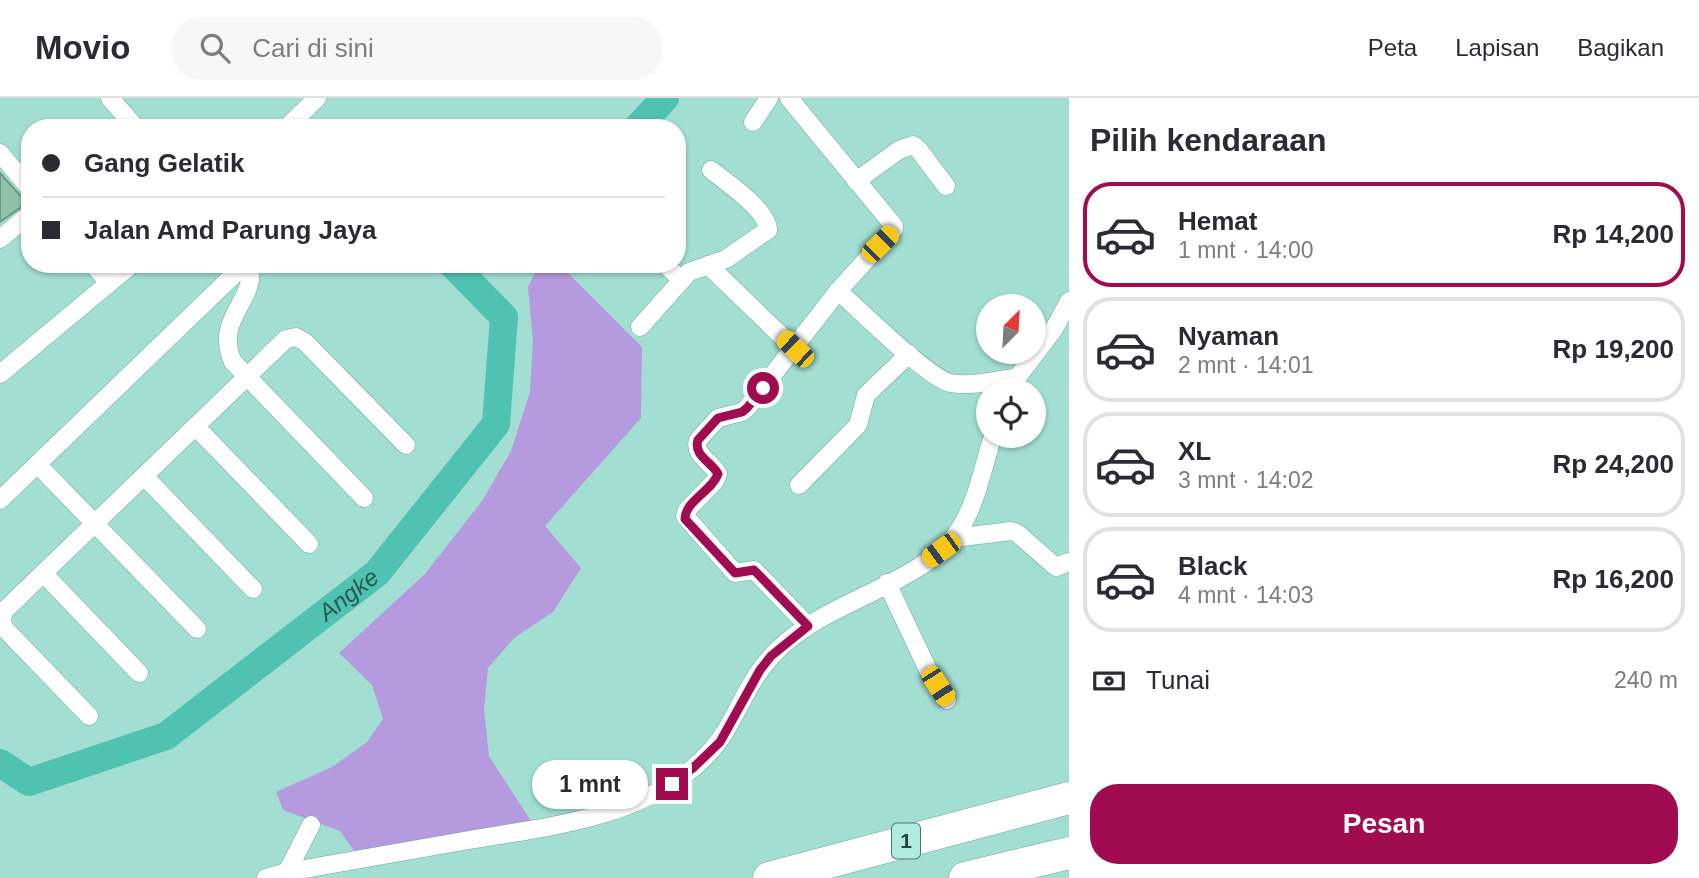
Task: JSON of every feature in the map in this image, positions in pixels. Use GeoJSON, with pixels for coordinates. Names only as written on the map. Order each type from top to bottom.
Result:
{"type":"FeatureCollection","features":[{"type":"Feature","properties":{"kind":"highway","name":"1"},"geometry":{"type":"LineString","coordinates":[[769,878],[1069,798]]}},
{"type":"Feature","properties":{"kind":"highway"},"geometry":{"type":"LineString","coordinates":[[965,878],[1069,853]]}},
{"type":"Feature","properties":{"kind":"highway"},"geometry":{"type":"LineString","coordinates":[[1036,878],[1069,863]]}},
{"type":"Feature","properties":{"kind":"street"},"geometry":{"type":"LineString","coordinates":[[110,98],[128,119]]}},
{"type":"Feature","properties":{"kind":"street"},"geometry":{"type":"LineString","coordinates":[[295,119],[317,98]]}},
{"type":"Feature","properties":{"kind":"street"},"geometry":{"type":"LineString","coordinates":[[753,122],[769,98]]}},
{"type":"Feature","properties":{"kind":"street"},"geometry":{"type":"LineString","coordinates":[[789,98],[894,229],[838,291],[747,408],[742,412],[718,418],[698,440],[698,452],[718,474],[715,481],[687,510],[685,516],[735,573],[754,570],[808,626]]}},
{"type":"Feature","properties":{"kind":"street"},"geometry":{"type":"LineString","coordinates":[[856,181],[899,150],[913,145],[946,186]]}},
{"type":"Feature","properties":{"kind":"street"},"geometry":{"type":"LineString","coordinates":[[0,153],[21,178]]}},
{"type":"Feature","properties":{"kind":"street"},"geometry":{"type":"LineString","coordinates":[[640,327],[681,279],[695,268],[726,259],[763,234],[768,226],[766,219],[747,200],[711,170]]}},
{"type":"Feature","properties":{"kind":"street"},"geometry":{"type":"LineString","coordinates":[[0,239],[21,222]]}},
{"type":"Feature","properties":{"kind":"street"},"geometry":{"type":"LineString","coordinates":[[708,265],[795,349]]}},
{"type":"Feature","properties":{"kind":"street"},"geometry":{"type":"LineString","coordinates":[[100,273],[109,284]]}},
{"type":"Feature","properties":{"kind":"street"},"geometry":{"type":"LineString","coordinates":[[0,374],[122,273]]}},
{"type":"Feature","properties":{"kind":"street"},"geometry":{"type":"LineString","coordinates":[[4,489],[37,464],[238,273]]}},
{"type":"Feature","properties":{"kind":"street"},"geometry":{"type":"LineString","coordinates":[[252,273],[248,288],[229,326],[228,350],[233,362],[364,498]]}},
{"type":"Feature","properties":{"kind":"street"},"geometry":{"type":"LineString","coordinates":[[675,273],[681,279]]}},
{"type":"Feature","properties":{"kind":"street"},"geometry":{"type":"LineString","coordinates":[[838,291],[936,376],[951,383],[976,383]]}},
{"type":"Feature","properties":{"kind":"street"},"geometry":{"type":"LineString","coordinates":[[1017,378],[1054,329],[1069,301]]}},
{"type":"Feature","properties":{"kind":"street"},"geometry":{"type":"LineString","coordinates":[[89,716],[5,629],[1,620],[5,610],[286,339],[296,337],[304,342],[406,445]]}},
{"type":"Feature","properties":{"kind":"street"},"geometry":{"type":"LineString","coordinates":[[799,485],[859,425],[866,395],[909,354]]}},
{"type":"Feature","properties":{"kind":"street"},"geometry":{"type":"LineString","coordinates":[[196,427],[309,544]]}},
{"type":"Feature","properties":{"kind":"street"},"geometry":{"type":"LineString","coordinates":[[266,878],[286,872],[553,825],[602,814],[650,798],[683,776],[715,748],[727,732],[760,670],[771,656],[808,626],[919,566],[954,538],[966,518],[989,448]]}},
{"type":"Feature","properties":{"kind":"street"},"geometry":{"type":"LineString","coordinates":[[37,464],[197,629]]}},
{"type":"Feature","properties":{"kind":"street"},"geometry":{"type":"LineString","coordinates":[[144,476],[253,589]]}},
{"type":"Feature","properties":{"kind":"street"},"geometry":{"type":"LineString","coordinates":[[954,538],[1011,531],[1017,533],[1056,567],[1069,562]]}},
{"type":"Feature","properties":{"kind":"street"},"geometry":{"type":"LineString","coordinates":[[43,573],[139,673]]}},
{"type":"Feature","properties":{"kind":"street"},"geometry":{"type":"LineString","coordinates":[[887,583],[929,672],[947,700]]}},
{"type":"Feature","properties":{"kind":"street"},"geometry":{"type":"LineString","coordinates":[[286,872],[312,825]]}},
{"type":"Feature","properties":{"kind":"shaded area"},"geometry":{"type":"Polygon","coordinates":[[[535,273],[568,273],[642,347],[641,418],[545,526],[581,568],[553,612],[514,638],[488,668],[484,709],[489,756],[531,821],[355,852],[340,831],[283,810],[276,792],[332,767],[367,742],[383,719],[372,685],[339,653],[425,574],[482,501],[511,451],[530,392],[533,340],[528,287],[535,273]]]}},
{"type":"Feature","properties":{"kind":"building"},"geometry":{"type":"Polygon","coordinates":[[[0,173],[21,196],[21,207],[0,222],[0,173]]]}},
{"type":"Feature","properties":{"kind":"waterway","name":"Angke"},"geometry":{"type":"LineString","coordinates":[[645,119],[665,98]]}},
{"type":"Feature","properties":{"kind":"waterway","name":"Angke"},"geometry":{"type":"LineString","coordinates":[[0,763],[29,782],[166,736],[377,573],[496,424],[504,317],[461,273]]}},
{"type":"Feature","properties":{"kind":"route"},"geometry":{"type":"LineString","coordinates":[[672,784],[710,754],[735,718],[760,670],[771,656],[808,626],[754,570],[735,573],[685,519],[687,510],[715,481],[718,474],[696,449],[698,440],[718,418],[742,412],[747,408],[763,388]]}}]}
